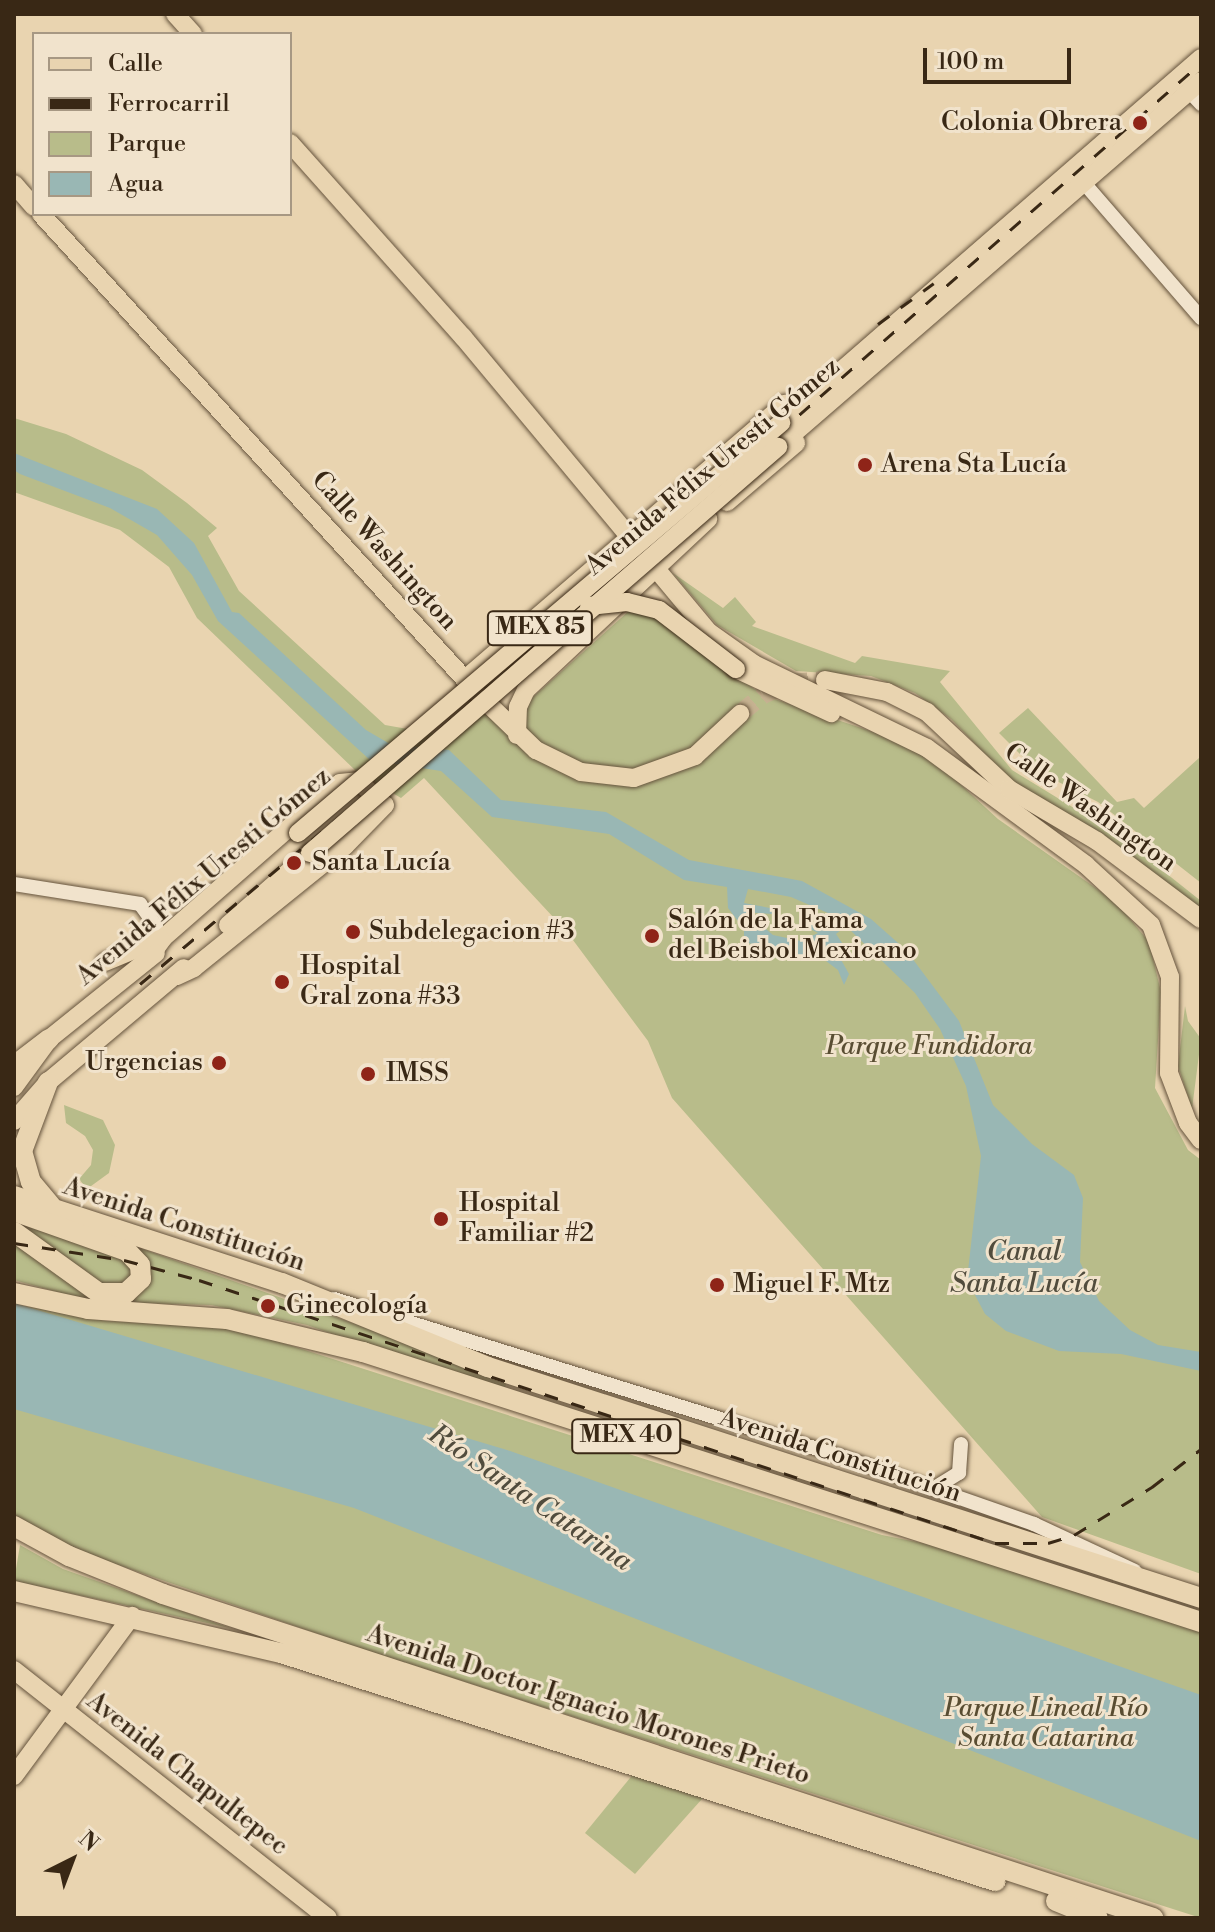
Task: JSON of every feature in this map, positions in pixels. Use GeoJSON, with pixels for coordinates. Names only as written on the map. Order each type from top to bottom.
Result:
{"type":"FeatureCollection","features":[{"type":"Feature","properties":{"kind":"highway"},"geometry":{"type":"LineString","coordinates":[[14,1066],[49,1039]]}},
{"type":"Feature","properties":{"kind":"highway"},"geometry":{"type":"LineString","coordinates":[[48,1082],[25,1139],[22,1162],[31,1182],[54,1209]]}},
{"type":"Feature","properties":{"kind":"highway","name":"Avenida Constitución"},"geometry":{"type":"LineString","coordinates":[[14,1196],[319,1298],[488,1367],[1201,1598]]}},
{"type":"Feature","properties":{"kind":"highway"},"geometry":{"type":"LineString","coordinates":[[14,1211],[127,1251],[142,1273],[138,1285],[117,1295],[99,1293],[14,1232]]}},
{"type":"Feature","properties":{"kind":"highway","name":"Avenida Constitución"},"geometry":{"type":"LineString","coordinates":[[14,1293],[88,1309],[227,1319],[277,1330],[605,1429],[1201,1622]]}},
{"type":"Feature","properties":{"kind":"highway"},"geometry":{"type":"LineString","coordinates":[[605,1429],[759,1457]]}},
{"type":"Feature","properties":{"kind":"highway","name":"Avenida Doctor Ignacio Morones Prieto"},"geometry":{"type":"LineString","coordinates":[[14,1526],[69,1556],[163,1594],[1153,1918]]}},
{"type":"Feature","properties":{"kind":"highway"},"geometry":{"type":"LineString","coordinates":[[1080,1560],[1201,1615]]}},
{"type":"Feature","properties":{"kind":"highway","name":"Avenida Doctor Ignacio Morones Prieto"},"geometry":{"type":"LineString","coordinates":[[14,1591],[281,1653],[1098,1918]]}},
{"type":"Feature","properties":{"kind":"highway"},"geometry":{"type":"LineString","coordinates":[[14,1599],[62,1602]]}},
{"type":"Feature","properties":{"kind":"main road"},"geometry":{"type":"LineString","coordinates":[[175,14],[191,32]]}},
{"type":"Feature","properties":{"kind":"main road","name":"Avenida Félix Uresti Gómez"},"geometry":{"type":"LineString","coordinates":[[14,1121],[48,1082],[177,976],[190,959],[589,606],[778,447],[828,392],[1078,177],[1201,58]]}},
{"type":"Feature","properties":{"kind":"main road","name":"Avenida Félix Uresti Gómez"},"geometry":{"type":"LineString","coordinates":[[1078,177],[1197,92]]}},
{"type":"Feature","properties":{"kind":"main road"},"geometry":{"type":"LineString","coordinates":[[292,145],[632,538],[691,614],[728,647],[898,731],[947,762],[1119,893],[1151,925],[1170,977],[1169,1073],[1188,1123],[1201,1140]]}},
{"type":"Feature","properties":{"kind":"main road"},"geometry":{"type":"LineString","coordinates":[[14,184],[32,205]]}},
{"type":"Feature","properties":{"kind":"main road","name":"Calle Washington"},"geometry":{"type":"LineString","coordinates":[[43,216],[517,735],[559,764],[609,778],[634,778],[695,756],[740,714]]}},
{"type":"Feature","properties":{"kind":"main road"},"geometry":{"type":"LineString","coordinates":[[465,679],[799,392],[828,392],[820,422],[710,517],[526,690],[518,707],[517,735]]}},
{"type":"Feature","properties":{"kind":"main road","name":"Avenida Félix Uresti Gómez"},"geometry":{"type":"LineString","coordinates":[[14,1087],[49,1039],[159,945],[781,423],[828,392]]}},
{"type":"Feature","properties":{"kind":"main road"},"geometry":{"type":"LineString","coordinates":[[688,488],[688,506],[710,517]]}},
{"type":"Feature","properties":{"kind":"main road"},"geometry":{"type":"LineString","coordinates":[[589,606],[627,602],[659,610],[736,669],[792,699],[898,731]]}},
{"type":"Feature","properties":{"kind":"main road"},"geometry":{"type":"LineString","coordinates":[[494,654],[500,678],[526,690]]}},
{"type":"Feature","properties":{"kind":"main road","name":"Calle Washington"},"geometry":{"type":"LineString","coordinates":[[825,680],[862,684],[907,699],[953,734],[1009,789],[1138,871],[1201,919]]}},
{"type":"Feature","properties":{"kind":"main road"},"geometry":{"type":"LineString","coordinates":[[105,962],[159,945],[340,783],[358,781],[385,805],[345,846],[194,968],[177,976]]}},
{"type":"Feature","properties":{"kind":"main road"},"geometry":{"type":"LineString","coordinates":[[1119,893],[1141,890],[1138,871]]}},
{"type":"Feature","properties":{"kind":"main road"},"geometry":{"type":"LineString","coordinates":[[1151,925],[1158,903],[1184,904]]}},
{"type":"Feature","properties":{"kind":"main road"},"geometry":{"type":"LineString","coordinates":[[14,1776],[132,1616]]}},
{"type":"Feature","properties":{"kind":"main road","name":"Avenida Chapultepec"},"geometry":{"type":"LineString","coordinates":[[14,1670],[65,1706],[328,1918]]}},
{"type":"Feature","properties":{"kind":"main road"},"geometry":{"type":"LineString","coordinates":[[65,1706],[340,1918]]}},
{"type":"Feature","properties":{"kind":"street"},"geometry":{"type":"LineString","coordinates":[[1078,177],[1201,318]]}},
{"type":"Feature","properties":{"kind":"street"},"geometry":{"type":"LineString","coordinates":[[14,884],[140,904],[156,926],[159,945]]}},
{"type":"Feature","properties":{"kind":"street"},"geometry":{"type":"LineString","coordinates":[[319,1298],[355,1302],[933,1489],[1093,1547],[1156,1584]]}},
{"type":"Feature","properties":{"kind":"street"},"geometry":{"type":"LineString","coordinates":[[933,1489],[959,1473],[961,1444]]}},
{"type":"Feature","properties":{"kind":"green space","name":"Parque Fundidora"},"geometry":{"type":"Polygon","coordinates":[[[14,418],[66,434],[142,470],[187,503],[217,528],[208,536],[239,591],[385,725],[453,737],[486,708],[502,725],[631,609],[643,610],[763,695],[921,748],[998,819],[1117,903],[1149,942],[1161,992],[1155,1088],[1188,1150],[1201,1160],[1201,1574],[1042,1517],[672,1098],[648,1041],[567,932],[424,778],[401,798],[356,771],[197,618],[169,567],[120,530],[14,492],[14,418]]]}},
{"type":"Feature","properties":{"kind":"green space"},"geometry":{"type":"Polygon","coordinates":[[[673,573],[723,608],[735,597],[756,622],[752,626],[855,663],[862,656],[950,671],[940,682],[1012,770],[1118,835],[1201,901],[1201,910],[1014,784],[951,719],[915,693],[871,676],[796,671],[717,625],[673,573]]]}},
{"type":"Feature","properties":{"kind":"green space"},"geometry":{"type":"Polygon","coordinates":[[[1028,708],[1117,802],[1134,798],[1144,808],[1199,758],[1201,883],[1098,802],[1037,771],[999,733],[1028,708]]]}},
{"type":"Feature","properties":{"kind":"green space"},"geometry":{"type":"Polygon","coordinates":[[[1185,1006],[1188,1021],[1201,1039],[1192,1109],[1178,1066],[1185,1006]]]}},
{"type":"Feature","properties":{"kind":"green space"},"geometry":{"type":"Polygon","coordinates":[[[64,1105],[103,1120],[115,1145],[109,1173],[87,1189],[79,1179],[91,1165],[93,1150],[85,1136],[66,1123],[64,1105]]]}},
{"type":"Feature","properties":{"kind":"green space"},"geometry":{"type":"Polygon","coordinates":[[[14,1216],[131,1261],[132,1283],[100,1288],[14,1225],[14,1216]]]}},
{"type":"Feature","properties":{"kind":"green space"},"geometry":{"type":"Polygon","coordinates":[[[14,1239],[78,1290],[93,1302],[14,1280],[14,1239]]]}},
{"type":"Feature","properties":{"kind":"green space"},"geometry":{"type":"Polygon","coordinates":[[[134,1246],[508,1378],[503,1394],[307,1325],[211,1305],[129,1303],[144,1290],[134,1246]]]}},
{"type":"Feature","properties":{"kind":"green space","name":"Parque Lineal Río Santa Catarina"},"geometry":{"type":"Polygon","coordinates":[[[14,1304],[106,1321],[221,1327],[258,1335],[882,1535],[937,1546],[1201,1630],[1201,1918],[347,1644],[72,1549],[14,1517],[14,1304]]]}},
{"type":"Feature","properties":{"kind":"green space"},"geometry":{"type":"Polygon","coordinates":[[[20,1545],[63,1569],[230,1628],[14,1581],[20,1545]]]}},
{"type":"Feature","properties":{"kind":"green space"},"geometry":{"type":"Polygon","coordinates":[[[639,1767],[710,1790],[635,1874],[585,1833],[639,1767]]]}},
{"type":"Feature","properties":{"kind":"water","name":"Canal Santa Lucía"},"geometry":{"type":"Polygon","coordinates":[[[14,453],[157,509],[194,543],[232,612],[239,613],[366,730],[390,744],[449,750],[501,800],[606,812],[689,860],[802,881],[871,919],[906,950],[959,1021],[993,1105],[1032,1144],[1074,1175],[1083,1198],[1080,1262],[1099,1301],[1130,1330],[1158,1345],[1201,1352],[1201,1371],[1121,1354],[1059,1351],[1006,1331],[985,1314],[967,1280],[981,1156],[966,1086],[940,1029],[915,993],[846,926],[836,934],[849,953],[839,956],[849,974],[844,985],[838,970],[826,961],[744,942],[744,929],[728,908],[727,887],[684,880],[609,834],[492,817],[441,771],[370,760],[218,621],[192,575],[157,535],[110,508],[14,470],[14,453]],[[748,889],[744,903],[775,909],[772,914],[746,912],[773,935],[801,941],[818,933],[799,923],[799,918],[822,926],[828,919],[828,913],[791,897],[748,889]]]}},
{"type":"Feature","properties":{"kind":"water","name":"Río Santa Catarina"},"geometry":{"type":"Polygon","coordinates":[[[14,1303],[507,1450],[1201,1695],[1201,1841],[354,1508],[14,1409],[14,1303]]]}},
{"type":"Feature","properties":{"kind":"tunnel"},"geometry":{"type":"LineString","coordinates":[[740,714],[763,695],[790,683],[825,680]]}},
{"type":"Feature","properties":{"kind":"railway"},"geometry":{"type":"LineString","coordinates":[[140,984],[357,802],[1201,63]]}},
{"type":"Feature","properties":{"kind":"railway"},"geometry":{"type":"LineString","coordinates":[[878,324],[934,283]]}},
{"type":"Feature","properties":{"kind":"railway"},"geometry":{"type":"LineString","coordinates":[[14,1243],[124,1260],[199,1280],[995,1543],[1048,1543],[1074,1535],[1152,1487],[1201,1449]]}},
{"type":"Feature","properties":{"kind":"place","name":"Colonia Obrera"},"geometry":{"type":"Point","coordinates":[1140,123]}},
{"type":"Feature","properties":{"kind":"place","name":"Arena Sta Lucía"},"geometry":{"type":"Point","coordinates":[865,465]}},
{"type":"Feature","properties":{"kind":"place","name":"Santa Lucía"},"geometry":{"type":"Point","coordinates":[294,863]}},
{"type":"Feature","properties":{"kind":"place","name":"Subdelegacion #3"},"geometry":{"type":"Point","coordinates":[353,932]}},
{"type":"Feature","properties":{"kind":"place","name":"Salón de la Fama del Beisbol Mexicano"},"geometry":{"type":"Point","coordinates":[652,936]}},
{"type":"Feature","properties":{"kind":"place","name":"Hospital Gral zona #33"},"geometry":{"type":"Point","coordinates":[282,982]}},
{"type":"Feature","properties":{"kind":"place","name":"Urgencias"},"geometry":{"type":"Point","coordinates":[219,1063]}},
{"type":"Feature","properties":{"kind":"place","name":"IMSS"},"geometry":{"type":"Point","coordinates":[368,1074]}},
{"type":"Feature","properties":{"kind":"place","name":"Hospital Familiar #2"},"geometry":{"type":"Point","coordinates":[441,1219]}},
{"type":"Feature","properties":{"kind":"place","name":"Miguel F. Mtz"},"geometry":{"type":"Point","coordinates":[717,1285]}},
{"type":"Feature","properties":{"kind":"place","name":"Ginecología"},"geometry":{"type":"Point","coordinates":[268,1306]}}]}
